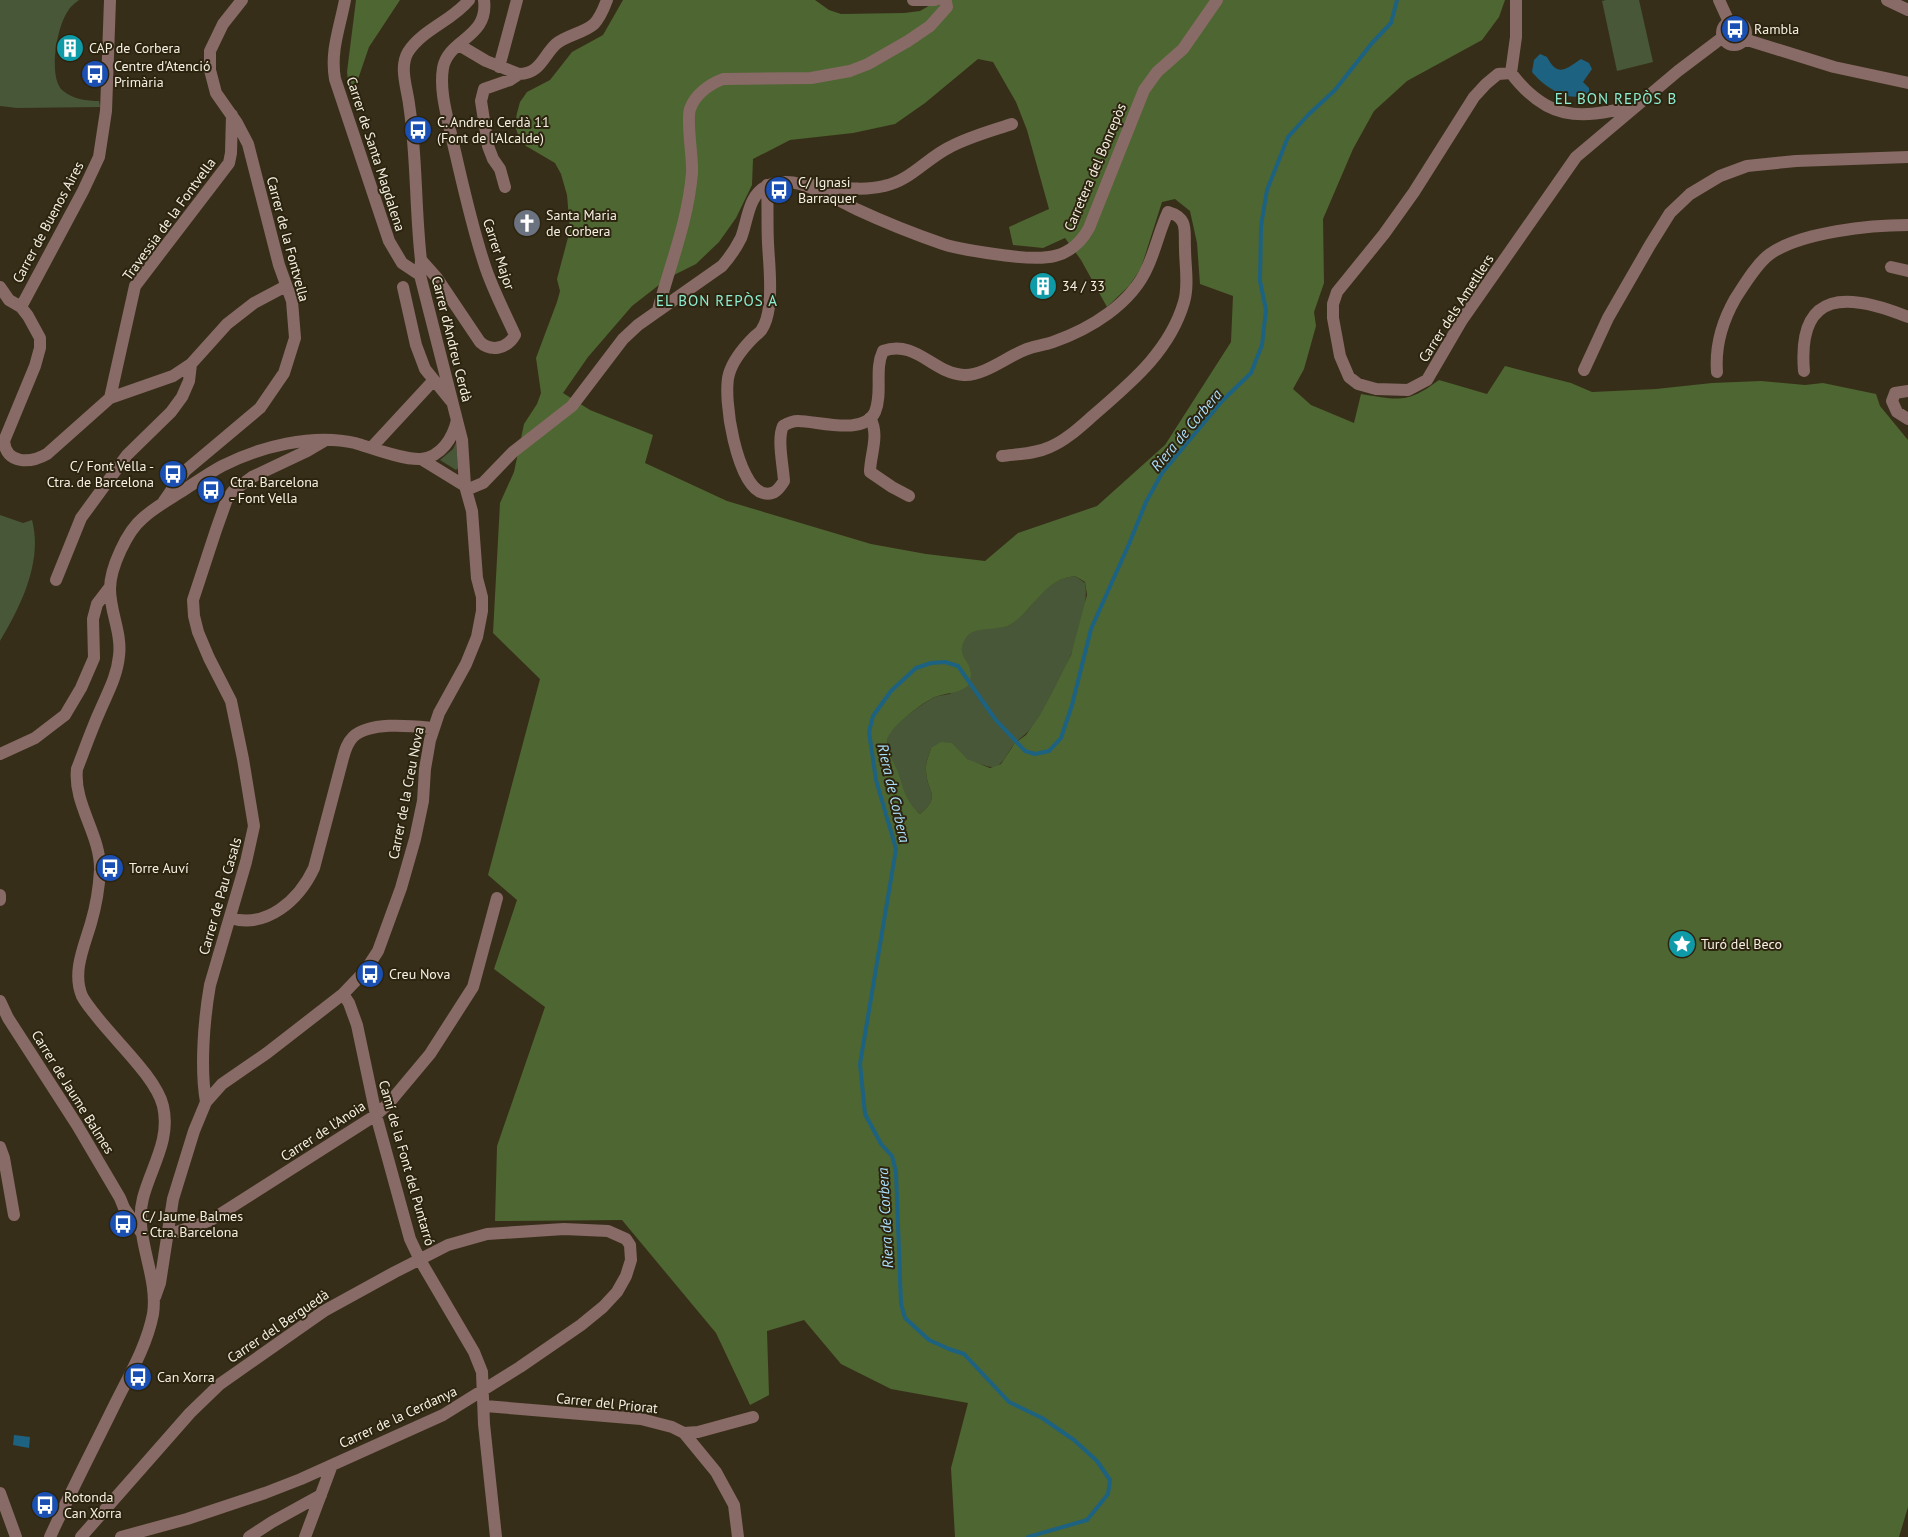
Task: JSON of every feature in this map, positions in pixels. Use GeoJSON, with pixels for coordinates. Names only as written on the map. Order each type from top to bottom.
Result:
{"type":"FeatureCollection","features":[{"type":"Feature","properties":{"kind":"street","name":"Carrer de Buenos Aires"},"geometry":{"type":"LineString","coordinates":[[21,307],[99,157],[106,111],[110,0]]}},
{"type":"Feature","properties":{"kind":"street","name":"Carrer de la Fontvella"},"geometry":{"type":"LineString","coordinates":[[163,504],[182,475],[260,408],[284,373],[295,338],[292,301],[276,256],[248,144],[232,115],[216,93],[210,70],[210,51],[224,24],[242,0]]}},
{"type":"Feature","properties":{"kind":"street","name":"Carrer de Santa Magdalena"},"geometry":{"type":"LineString","coordinates":[[345,0],[335,43],[333,61],[335,79],[389,241],[402,263],[420,276]]}},
{"type":"Feature","properties":{"kind":"street","name":"Carrer d'Andreu Cerdà"},"geometry":{"type":"LineString","coordinates":[[422,459],[432,456],[448,443],[457,420],[420,276],[421,260],[413,131],[404,66],[408,52],[422,36],[458,11],[469,0]]}},
{"type":"Feature","properties":{"kind":"street","name":"Carrer Major"},"geometry":{"type":"LineString","coordinates":[[421,260],[436,278],[480,342],[486,347],[495,348],[503,347],[512,341],[515,335],[486,268],[462,182],[442,85],[443,67],[448,54],[474,32],[481,20],[485,7],[484,0]]}},
{"type":"Feature","properties":{"kind":"street"},"geometry":{"type":"LineString","coordinates":[[499,67],[517,0]]}},
{"type":"Feature","properties":{"kind":"street"},"geometry":{"type":"LineString","coordinates":[[459,45],[499,67],[519,74],[526,74],[537,68],[556,45],[594,24],[607,0]]}},
{"type":"Feature","properties":{"kind":"street"},"geometry":{"type":"LineString","coordinates":[[913,0],[935,0]]}},
{"type":"Feature","properties":{"kind":"street"},"geometry":{"type":"LineString","coordinates":[[658,310],[682,231],[687,206],[692,174],[690,110],[696,99],[710,84],[723,79],[811,78],[850,71],[868,64],[902,45],[930,26],[947,7],[946,2],[943,0]]}},
{"type":"Feature","properties":{"kind":"street","name":"Carretera del Bonrepòs"},"geometry":{"type":"LineString","coordinates":[[767,185],[778,182],[800,184],[901,228],[959,248],[1030,258],[1056,256],[1067,252],[1083,240],[1089,228],[1144,90],[1157,72],[1183,50],[1217,0]]}},
{"type":"Feature","properties":{"kind":"street"},"geometry":{"type":"LineString","coordinates":[[1516,0],[1516,37],[1511,73],[1527,93],[1543,105],[1583,116],[1604,114],[1638,105]]}},
{"type":"Feature","properties":{"kind":"street"},"geometry":{"type":"LineString","coordinates":[[1719,0],[1729,22]]}},
{"type":"Feature","properties":{"kind":"street"},"geometry":{"type":"LineString","coordinates":[[1887,0],[1908,10]]}},
{"type":"Feature","properties":{"kind":"street"},"geometry":{"type":"LineString","coordinates":[[1736,21],[1743,25],[1744,39],[1738,44],[1731,44],[1723,37],[1722,30],[1729,22],[1736,21]]}},
{"type":"Feature","properties":{"kind":"street","name":"Carrer dels Ametllers"},"geometry":{"type":"LineString","coordinates":[[1511,73],[1498,74],[1474,97],[1409,199],[1338,292],[1333,304],[1333,318],[1340,356],[1349,378],[1358,384],[1376,389],[1408,390],[1427,380],[1462,320],[1576,157],[1678,71],[1723,37]]}},
{"type":"Feature","properties":{"kind":"street"},"geometry":{"type":"LineString","coordinates":[[1744,39],[1834,67],[1908,82]]}},
{"type":"Feature","properties":{"kind":"street"},"geometry":{"type":"LineString","coordinates":[[505,187],[500,169],[493,159],[488,146],[481,101],[484,89],[510,80],[519,74]]}},
{"type":"Feature","properties":{"kind":"street","name":"Travessia de la Fontvella"},"geometry":{"type":"LineString","coordinates":[[110,398],[135,286],[229,163],[232,115]]}},
{"type":"Feature","properties":{"kind":"street"},"geometry":{"type":"LineString","coordinates":[[800,184],[874,188],[886,186],[916,171],[948,147],[1012,124]]}},
{"type":"Feature","properties":{"kind":"street"},"geometry":{"type":"LineString","coordinates":[[1584,370],[1608,318],[1650,245],[1670,213],[1690,194],[1720,176],[1747,166],[1796,161],[1907,158]]}},
{"type":"Feature","properties":{"kind":"street"},"geometry":{"type":"LineString","coordinates":[[154,1302],[141,1232],[143,1198],[164,1140],[166,1123],[160,1094],[83,998],[78,977],[79,961],[95,906],[100,870],[99,855],[94,836],[76,781],[77,770],[98,713],[115,678],[120,654],[120,642],[114,618],[110,587],[116,563],[129,534],[142,518],[222,466],[246,456],[291,443],[325,440],[351,442],[411,458],[422,459],[464,486],[471,488],[483,483],[513,452],[572,406],[623,339],[658,310],[722,266],[732,255],[740,240],[751,202],[758,192],[767,185]]}},
{"type":"Feature","properties":{"kind":"street"},"geometry":{"type":"LineString","coordinates":[[767,185],[769,308],[762,330],[735,360],[729,374],[726,393],[728,414],[736,448],[745,473],[751,484],[760,492],[768,494],[774,493],[784,481],[780,440],[783,426],[797,421],[852,425],[870,418],[878,399],[878,361],[883,351],[892,347],[902,348],[914,352],[949,372],[964,375],[994,366],[1028,348],[1051,343],[1079,332],[1120,304],[1137,287],[1148,267],[1168,212],[1177,215],[1184,224],[1185,300],[1175,326],[1164,344],[1147,367],[1080,427],[1051,447],[1035,452],[1002,456]]}},
{"type":"Feature","properties":{"kind":"street"},"geometry":{"type":"LineString","coordinates":[[1717,372],[1718,338],[1729,310],[1748,280],[1769,254],[1786,245],[1852,228],[1908,225]]}},
{"type":"Feature","properties":{"kind":"street"},"geometry":{"type":"LineString","coordinates":[[1891,267],[1908,271]]}},
{"type":"Feature","properties":{"kind":"street"},"geometry":{"type":"LineString","coordinates":[[0,288],[4,299],[21,307],[40,338],[40,348],[35,366],[4,441],[6,451],[13,458],[29,461],[36,460],[47,454],[110,398],[173,376],[191,364],[227,324],[254,303],[286,286]]}},
{"type":"Feature","properties":{"kind":"street"},"geometry":{"type":"LineString","coordinates":[[403,287],[416,345],[425,369],[433,381],[453,402]]}},
{"type":"Feature","properties":{"kind":"street"},"geometry":{"type":"LineString","coordinates":[[1804,371],[1803,355],[1806,336],[1812,321],[1820,309],[1830,303],[1841,301],[1859,302],[1887,309],[1908,317]]}},
{"type":"Feature","properties":{"kind":"street"},"geometry":{"type":"LineString","coordinates":[[56,580],[82,518],[126,455],[171,412],[182,397],[189,381],[191,364]]}},
{"type":"Feature","properties":{"kind":"street"},"geometry":{"type":"LineString","coordinates":[[371,448],[433,381]]}},
{"type":"Feature","properties":{"kind":"street"},"geometry":{"type":"LineString","coordinates":[[1908,391],[1895,393],[1892,401],[1903,415],[1908,428]]}},
{"type":"Feature","properties":{"kind":"street"},"geometry":{"type":"LineString","coordinates":[[870,418],[874,424],[870,472],[909,496]]}},
{"type":"Feature","properties":{"kind":"street","name":"Carrer de la Creu Nova"},"geometry":{"type":"LineString","coordinates":[[50,1537],[142,1348],[160,1283],[173,1200],[183,1163],[206,1102],[222,1084],[267,1053],[343,994],[365,971],[372,961],[401,888],[423,801],[426,760],[434,728],[439,713],[466,664],[477,637],[482,611],[482,597],[477,578],[472,511],[464,486],[462,440],[457,420]]}},
{"type":"Feature","properties":{"kind":"street","name":"Carrer de Pau Casals"},"geometry":{"type":"LineString","coordinates":[[206,1102],[204,1088],[207,1004],[210,985],[251,844],[254,826],[231,700],[198,632],[193,600],[219,522],[233,491],[252,477],[307,451],[325,440]]}},
{"type":"Feature","properties":{"kind":"street"},"geometry":{"type":"LineString","coordinates":[[192,466],[194,484]]}},
{"type":"Feature","properties":{"kind":"street"},"geometry":{"type":"LineString","coordinates":[[0,754],[34,738],[65,715],[81,688],[94,658],[93,619],[97,604],[110,587]]}},
{"type":"Feature","properties":{"kind":"street"},"geometry":{"type":"LineString","coordinates":[[93,619],[102,617],[114,618]]}},
{"type":"Feature","properties":{"kind":"street"},"geometry":{"type":"LineString","coordinates":[[230,918],[248,922],[273,914],[293,899],[308,879],[314,868],[343,758],[348,744],[354,737],[369,728],[413,726],[434,728]]}},
{"type":"Feature","properties":{"kind":"street"},"geometry":{"type":"LineString","coordinates":[[0,895],[0,900]]}},
{"type":"Feature","properties":{"kind":"street","name":"Carrer de l'Anoia"},"geometry":{"type":"LineString","coordinates":[[168,1232],[177,1232],[211,1220],[376,1115],[389,1103],[430,1054],[472,987],[497,898]]}},
{"type":"Feature","properties":{"kind":"street","name":"Camí de la Font del Puntarró"},"geometry":{"type":"LineString","coordinates":[[343,994],[357,1025],[376,1115],[410,1239],[420,1260],[474,1352],[482,1372],[485,1406],[484,1424],[496,1537]]}},
{"type":"Feature","properties":{"kind":"street","name":"Carrer de Jaume Balmes"},"geometry":{"type":"LineString","coordinates":[[0,1001],[8,1018],[77,1125],[124,1208],[141,1232]]}},
{"type":"Feature","properties":{"kind":"street"},"geometry":{"type":"LineString","coordinates":[[0,1148],[4,1158],[14,1214]]}},
{"type":"Feature","properties":{"kind":"street"},"geometry":{"type":"LineString","coordinates":[[120,1198],[134,1201],[143,1198]]}},
{"type":"Feature","properties":{"kind":"street","name":"Carrer del Berguedà"},"geometry":{"type":"LineString","coordinates":[[82,1537],[190,1413],[220,1384],[324,1311],[448,1245],[487,1234],[564,1229],[608,1231],[626,1239],[630,1245]]}},
{"type":"Feature","properties":{"kind":"street","name":"Carrer de la Cerdanya"},"geometry":{"type":"LineString","coordinates":[[121,1537],[187,1519],[265,1493],[443,1415],[484,1391],[573,1331],[603,1307],[617,1292],[626,1276],[632,1260],[630,1245]]}},
{"type":"Feature","properties":{"kind":"street","name":"Carrer del Priorat"},"geometry":{"type":"LineString","coordinates":[[485,1406],[641,1419],[665,1424],[684,1433]]}},
{"type":"Feature","properties":{"kind":"street"},"geometry":{"type":"LineString","coordinates":[[684,1433],[698,1432],[753,1417]]}},
{"type":"Feature","properties":{"kind":"street"},"geometry":{"type":"LineString","coordinates":[[684,1433],[716,1472],[734,1505],[738,1537]]}},
{"type":"Feature","properties":{"kind":"street"},"geometry":{"type":"LineString","coordinates":[[305,1537],[332,1465]]}},
{"type":"Feature","properties":{"kind":"street"},"geometry":{"type":"LineString","coordinates":[[0,1492],[16,1537]]}},
{"type":"Feature","properties":{"kind":"street"},"geometry":{"type":"LineString","coordinates":[[249,1537],[321,1495]]}},
{"type":"Feature","properties":{"kind":"green space"},"geometry":{"type":"Polygon","coordinates":[[[0,0],[79,0],[69,10],[60,28],[55,74],[62,90],[70,96],[90,101],[99,101],[100,107],[17,108],[0,106],[0,0]]]}},
{"type":"Feature","properties":{"kind":"green space"},"geometry":{"type":"Polygon","coordinates":[[[356,0],[400,0],[369,47],[357,82],[349,90],[347,72],[356,0]]]}},
{"type":"Feature","properties":{"kind":"green space"},"geometry":{"type":"Polygon","coordinates":[[[623,0],[815,0],[829,10],[841,14],[920,11],[939,0],[1505,0],[1499,17],[1482,40],[1407,81],[1374,111],[1353,149],[1323,219],[1324,283],[1314,312],[1316,326],[1304,369],[1293,389],[1311,405],[1354,423],[1361,394],[1394,399],[1410,397],[1439,380],[1487,394],[1505,366],[1571,383],[1592,392],[1761,381],[1805,385],[1823,383],[1876,394],[1880,406],[1908,440],[1908,1507],[1899,1537],[955,1537],[951,1468],[968,1403],[891,1389],[841,1364],[804,1320],[767,1331],[769,1395],[750,1405],[716,1333],[622,1220],[495,1221],[497,1146],[545,1007],[494,969],[517,900],[488,875],[540,679],[493,633],[500,503],[514,472],[524,424],[537,404],[541,393],[536,358],[560,291],[557,279],[570,230],[567,195],[561,174],[555,163],[526,146],[518,135],[515,125],[520,102],[527,92],[550,80],[572,52],[603,35],[623,0]],[[978,59],[925,103],[895,124],[853,133],[790,140],[753,159],[752,185],[736,218],[719,242],[696,264],[668,278],[632,306],[588,357],[563,393],[590,410],[653,435],[645,463],[727,501],[871,544],[926,554],[985,561],[1018,533],[1097,506],[1165,445],[1231,342],[1233,296],[1200,284],[1197,243],[1190,211],[1175,199],[1162,202],[1141,268],[1129,286],[1107,307],[1081,260],[1065,238],[1043,248],[1013,245],[1009,227],[1049,209],[1027,130],[1016,102],[993,62],[978,59]],[[1075,576],[1054,583],[1046,589],[1026,612],[1009,625],[972,632],[962,646],[963,654],[971,672],[970,684],[958,691],[932,698],[908,715],[893,729],[887,741],[888,748],[906,794],[911,804],[920,814],[927,808],[932,798],[926,768],[931,748],[941,742],[952,743],[967,759],[990,768],[1001,764],[1015,743],[1026,735],[1040,715],[1071,655],[1087,595],[1085,582],[1075,576]]]}},
{"type":"Feature","properties":{"kind":"green space"},"geometry":{"type":"Polygon","coordinates":[[[1639,0],[1653,62],[1617,71],[1602,1],[1639,0]]]}},
{"type":"Feature","properties":{"kind":"green space"},"geometry":{"type":"Polygon","coordinates":[[[456,443],[458,468],[456,470],[440,460],[453,449],[456,443]]]}},
{"type":"Feature","properties":{"kind":"green space"},"geometry":{"type":"Polygon","coordinates":[[[0,515],[23,523],[32,520],[35,551],[28,583],[0,641],[0,515]]]}},
{"type":"Feature","properties":{"kind":"green space"},"geometry":{"type":"Polygon","coordinates":[[[1075,576],[1085,583],[1086,599],[1083,617],[1070,658],[1041,714],[1030,730],[1015,744],[997,766],[982,765],[931,748],[926,768],[932,798],[927,808],[920,814],[911,806],[901,784],[888,745],[889,735],[899,722],[923,704],[935,697],[950,694],[971,671],[964,660],[961,647],[968,634],[973,631],[1002,627],[1017,620],[1045,590],[1063,579],[1075,576]]]}},
{"type":"Feature","properties":{"kind":"water"},"geometry":{"type":"Polygon","coordinates":[[[1540,54],[1547,57],[1555,68],[1562,70],[1581,59],[1589,63],[1592,69],[1583,82],[1589,88],[1589,92],[1582,96],[1566,96],[1543,83],[1532,72],[1534,60],[1540,54]]]}},
{"type":"Feature","properties":{"kind":"water"},"geometry":{"type":"Polygon","coordinates":[[[14,1435],[30,1437],[29,1448],[13,1445],[14,1435]]]}},
{"type":"Feature","properties":{"kind":"waterway","name":"Riera de Corbera"},"geometry":{"type":"LineString","coordinates":[[1028,1537],[1087,1520],[1108,1494],[1110,1480],[1097,1461],[1074,1440],[1042,1418],[1009,1402],[964,1354],[929,1340],[905,1318],[901,1304],[896,1172],[892,1156],[881,1144],[865,1114],[860,1064],[896,849],[876,780],[869,732],[873,716],[891,691],[916,668],[931,663],[945,662],[958,666],[995,719],[1025,751],[1035,754],[1049,751],[1061,738],[1072,705],[1091,629],[1146,502],[1162,473],[1222,401],[1251,373],[1262,345],[1266,310],[1260,281],[1261,226],[1267,190],[1288,137],[1335,90],[1372,43],[1391,23],[1397,0]]}},
{"type":"Feature","properties":{"kind":"place","name":"Rambla"},"geometry":{"type":"Point","coordinates":[1735,29]}},
{"type":"Feature","properties":{"kind":"place","name":"CAP de Corbera"},"geometry":{"type":"Point","coordinates":[70,48]}},
{"type":"Feature","properties":{"kind":"place","name":"Centre d'Atenció Primària"},"geometry":{"type":"Point","coordinates":[95,74]}},
{"type":"Feature","properties":{"kind":"place","name":"C. Andreu Cerdà 11 (Font de l'Alcalde)"},"geometry":{"type":"Point","coordinates":[418,130]}},
{"type":"Feature","properties":{"kind":"place","name":"C/ Ignasi Barraquer"},"geometry":{"type":"Point","coordinates":[779,190]}},
{"type":"Feature","properties":{"kind":"place","name":"Santa Maria de Corbera"},"geometry":{"type":"Point","coordinates":[527,223]}},
{"type":"Feature","properties":{"kind":"place","name":"34 / 33"},"geometry":{"type":"Point","coordinates":[1043,286]}},
{"type":"Feature","properties":{"kind":"place","name":"C/ Font Vella - Ctra. de Barcelona"},"geometry":{"type":"Point","coordinates":[173,474]}},
{"type":"Feature","properties":{"kind":"place","name":"Ctra. Barcelona - Font Vella"},"geometry":{"type":"Point","coordinates":[211,490]}},
{"type":"Feature","properties":{"kind":"place","name":"Torre Auví"},"geometry":{"type":"Point","coordinates":[110,868]}},
{"type":"Feature","properties":{"kind":"place","name":"Turó del Beco"},"geometry":{"type":"Point","coordinates":[1682,944]}},
{"type":"Feature","properties":{"kind":"place","name":"Creu Nova"},"geometry":{"type":"Point","coordinates":[370,974]}},
{"type":"Feature","properties":{"kind":"place","name":"C/ Jaume Balmes - Ctra. Barcelona"},"geometry":{"type":"Point","coordinates":[123,1224]}},
{"type":"Feature","properties":{"kind":"place","name":"Can Xorra"},"geometry":{"type":"Point","coordinates":[138,1377]}},
{"type":"Feature","properties":{"kind":"place","name":"Rotonda Can Xorra"},"geometry":{"type":"Point","coordinates":[45,1505]}},
{"type":"Feature","properties":{"kind":"district","name":"EL BON REPÒS B"},"geometry":{"type":"Point","coordinates":[1616,98]}},
{"type":"Feature","properties":{"kind":"district","name":"EL BON REPÒS A"},"geometry":{"type":"Point","coordinates":[717,300]}}]}
